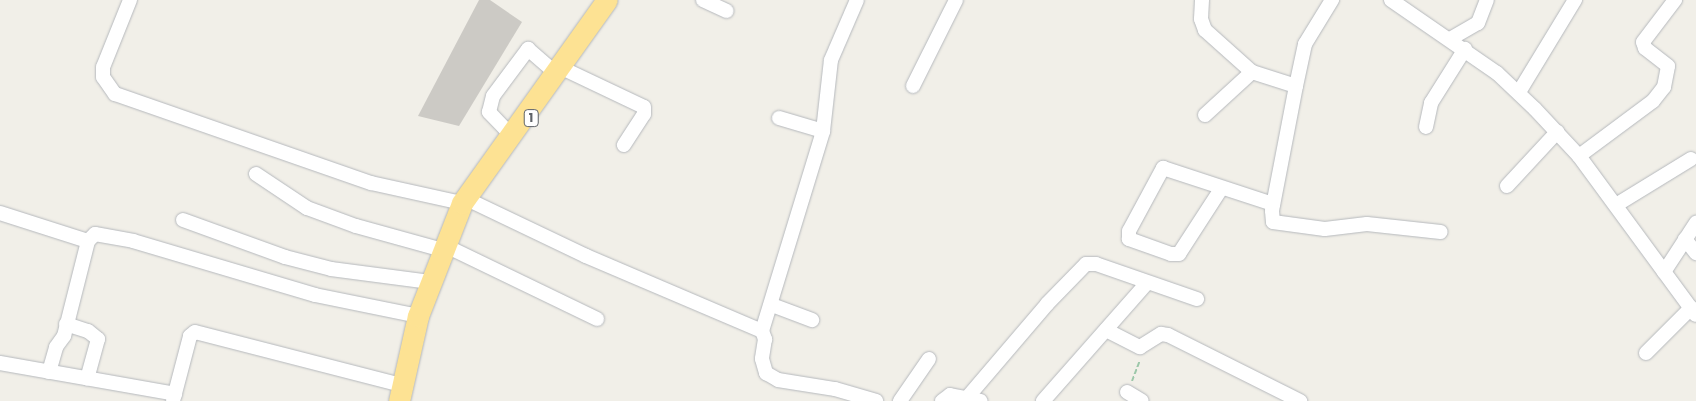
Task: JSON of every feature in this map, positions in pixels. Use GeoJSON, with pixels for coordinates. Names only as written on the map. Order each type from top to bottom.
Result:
{"type":"FeatureCollection","features":[{"type":"Feature","properties":{"kind":"highway","name":"1"},"geometry":{"type":"LineString","coordinates":[[401,393],[418,316],[445,244],[467,202],[511,135],[561,71],[607,0]]}},
{"type":"Feature","properties":{"kind":"highway","name":"1"},"geometry":{"type":"LineString","coordinates":[[467,202],[614,0]]}},
{"type":"Feature","properties":{"kind":"street"},"geometry":{"type":"LineString","coordinates":[[130,0],[103,67],[103,76],[115,94],[371,183],[467,202],[586,256],[762,331],[765,338],[762,359],[766,373],[778,380],[835,389],[876,401]]}},
{"type":"Feature","properties":{"kind":"street"},"geometry":{"type":"LineString","coordinates":[[703,0],[727,12]]}},
{"type":"Feature","properties":{"kind":"street"},"geometry":{"type":"LineString","coordinates":[[762,331],[772,305],[823,131],[830,60],[857,0]]}},
{"type":"Feature","properties":{"kind":"street"},"geometry":{"type":"LineString","coordinates":[[913,86],[956,0]]}},
{"type":"Feature","properties":{"kind":"street"},"geometry":{"type":"LineString","coordinates":[[1202,0],[1201,19],[1205,30],[1252,72],[1296,86]]}},
{"type":"Feature","properties":{"kind":"street"},"geometry":{"type":"LineString","coordinates":[[1332,0],[1305,44],[1273,204],[1273,222],[1278,225],[1325,229],[1367,224],[1441,232]]}},
{"type":"Feature","properties":{"kind":"street"},"geometry":{"type":"LineString","coordinates":[[1391,0],[1450,39],[1519,92],[1579,156],[1694,312],[1646,353]]}},
{"type":"Feature","properties":{"kind":"street"},"geometry":{"type":"LineString","coordinates":[[1450,39],[1478,23],[1487,0]]}},
{"type":"Feature","properties":{"kind":"street"},"geometry":{"type":"LineString","coordinates":[[1519,92],[1575,0]]}},
{"type":"Feature","properties":{"kind":"street"},"geometry":{"type":"LineString","coordinates":[[1579,156],[1653,101],[1664,87],[1668,66],[1645,48],[1642,42],[1675,0]]}},
{"type":"Feature","properties":{"kind":"street"},"geometry":{"type":"LineString","coordinates":[[511,135],[489,112],[490,101],[528,49],[561,71],[644,108],[645,111],[624,145]]}},
{"type":"Feature","properties":{"kind":"street"},"geometry":{"type":"LineString","coordinates":[[1426,128],[1431,103],[1465,50]]}},
{"type":"Feature","properties":{"kind":"street"},"geometry":{"type":"LineString","coordinates":[[1206,115],[1252,72]]}},
{"type":"Feature","properties":{"kind":"street"},"geometry":{"type":"LineString","coordinates":[[779,118],[823,131]]}},
{"type":"Feature","properties":{"kind":"street"},"geometry":{"type":"LineString","coordinates":[[1507,186],[1557,132]]}},
{"type":"Feature","properties":{"kind":"street"},"geometry":{"type":"LineString","coordinates":[[1616,205],[1691,159]]}},
{"type":"Feature","properties":{"kind":"street"},"geometry":{"type":"LineString","coordinates":[[1221,188],[1179,254],[1171,254],[1129,238],[1129,231],[1163,168],[1172,168],[1221,188],[1273,204]]}},
{"type":"Feature","properties":{"kind":"street"},"geometry":{"type":"LineString","coordinates":[[256,174],[307,208],[356,226],[445,244],[597,319]]}},
{"type":"Feature","properties":{"kind":"street"},"geometry":{"type":"LineString","coordinates":[[0,213],[88,241]]}},
{"type":"Feature","properties":{"kind":"street"},"geometry":{"type":"LineString","coordinates":[[183,220],[285,257],[331,269],[430,282]]}},
{"type":"Feature","properties":{"kind":"street"},"geometry":{"type":"LineString","coordinates":[[1664,272],[1696,223]]}},
{"type":"Feature","properties":{"kind":"street"},"geometry":{"type":"LineString","coordinates":[[49,372],[56,347],[64,336],[88,241],[95,234],[102,233],[315,295],[418,316]]}},
{"type":"Feature","properties":{"kind":"street"},"geometry":{"type":"LineString","coordinates":[[1685,239],[1696,253]]}},
{"type":"Feature","properties":{"kind":"street"},"geometry":{"type":"LineString","coordinates":[[942,401],[950,396],[972,400],[1086,264],[1096,264],[1198,299]]}},
{"type":"Feature","properties":{"kind":"street"},"geometry":{"type":"LineString","coordinates":[[1043,401],[1147,283]]}},
{"type":"Feature","properties":{"kind":"street"},"geometry":{"type":"LineString","coordinates":[[772,305],[812,320]]}},
{"type":"Feature","properties":{"kind":"street"},"geometry":{"type":"LineString","coordinates":[[66,324],[88,332],[98,339],[87,379]]}},
{"type":"Feature","properties":{"kind":"street"},"geometry":{"type":"LineString","coordinates":[[1106,330],[1143,347],[1158,336],[1168,335],[1300,401]]}},
{"type":"Feature","properties":{"kind":"street"},"geometry":{"type":"LineString","coordinates":[[0,363],[174,398],[190,336],[195,332],[401,393]]}},
{"type":"Feature","properties":{"kind":"street"},"geometry":{"type":"LineString","coordinates":[[900,401],[928,360]]}},
{"type":"Feature","properties":{"kind":"street"},"geometry":{"type":"LineString","coordinates":[[1127,392],[1142,401]]}},
{"type":"Feature","properties":{"kind":"path"},"geometry":{"type":"LineString","coordinates":[[1127,392],[1143,347]]}},
{"type":"Feature","properties":{"kind":"building"},"geometry":{"type":"Polygon","coordinates":[[[479,0],[490,0],[522,22],[459,126],[418,116],[479,0]]]}}]}
